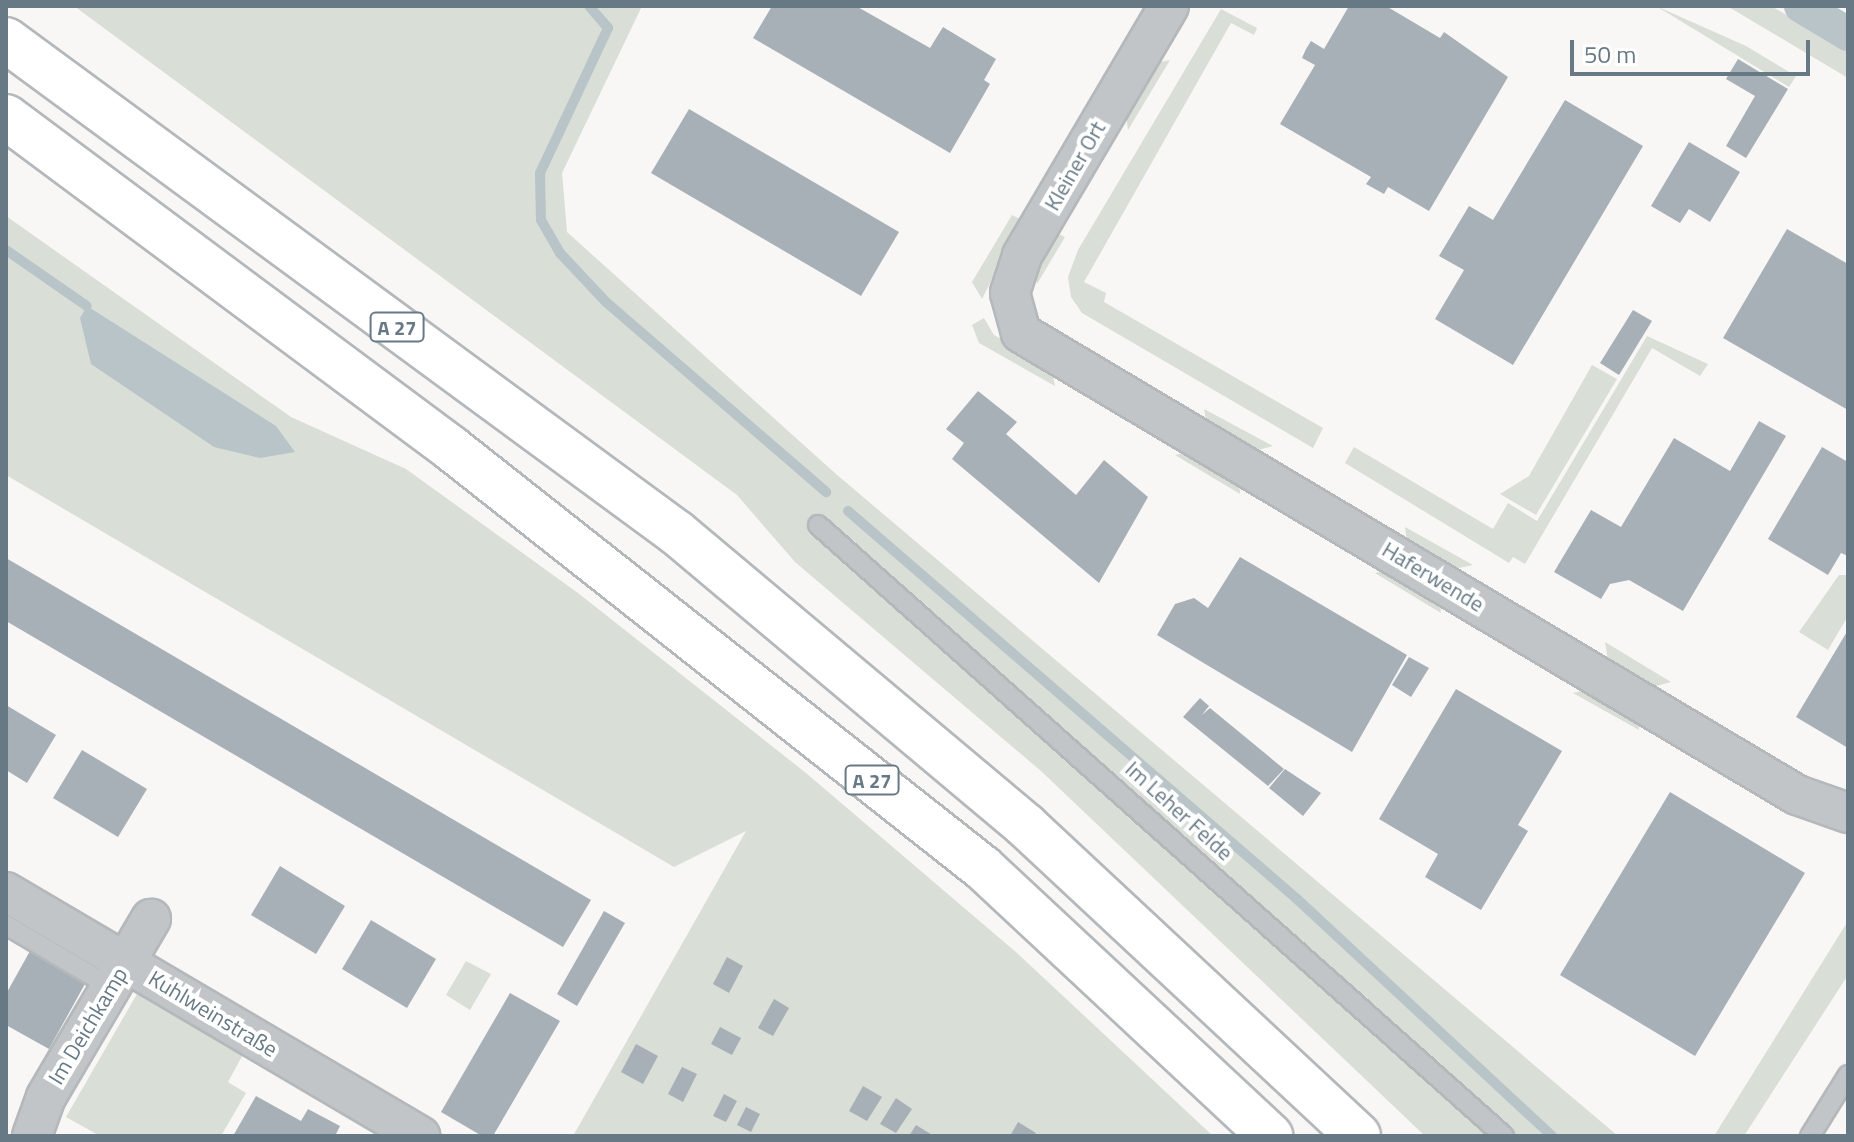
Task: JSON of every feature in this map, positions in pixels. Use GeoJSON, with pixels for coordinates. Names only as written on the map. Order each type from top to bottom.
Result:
{"type":"FeatureCollection","features":[{"type":"Feature","properties":{"kind":"highway"},"geometry":{"type":"LineString","coordinates":[[8,6],[20,50]]}},
{"type":"Feature","properties":{"kind":"highway","name":"A 27"},"geometry":{"type":"LineString","coordinates":[[20,50],[677,533],[1026,826],[1358,1136]]}},
{"type":"Feature","properties":{"kind":"highway","name":"A 27"},"geometry":{"type":"LineString","coordinates":[[6,117],[452,449],[983,868],[1270,1136]]}},
{"type":"Feature","properties":{"kind":"street","name":"Kleiner Ort"},"geometry":{"type":"LineString","coordinates":[[1021,333],[1010,293],[1022,256],[1169,6]]}},
{"type":"Feature","properties":{"kind":"street","name":"Haferwende"},"geometry":{"type":"LineString","coordinates":[[1021,333],[1797,795],[1848,813]]}},
{"type":"Feature","properties":{"kind":"street","name":"Kuhlweinstraße"},"geometry":{"type":"LineString","coordinates":[[6,892],[119,974],[420,1136]]}},
{"type":"Feature","properties":{"kind":"street","name":"Im Deichkamp"},"geometry":{"type":"LineString","coordinates":[[32,1136],[46,1097],[151,919]]}},
{"type":"Feature","properties":{"kind":"lane","name":"Im Leher Felde"},"geometry":{"type":"LineString","coordinates":[[818,525],[1504,1136]]}},
{"type":"Feature","properties":{"kind":"lane"},"geometry":{"type":"LineString","coordinates":[[6,925],[119,974]]}},
{"type":"Feature","properties":{"kind":"lane"},"geometry":{"type":"LineString","coordinates":[[1810,1136],[1848,1076]]}},
{"type":"Feature","properties":{"kind":"shaded area"},"geometry":{"type":"Polygon","coordinates":[[[74,6],[642,6],[562,173],[567,232],[836,474],[1618,1136],[1425,1136],[1041,771],[795,562],[737,495],[74,6]]]}},
{"type":"Feature","properties":{"kind":"shaded area"},"geometry":{"type":"Polygon","coordinates":[[[1656,6],[1746,46],[1796,76],[1789,87],[1656,6]]]}},
{"type":"Feature","properties":{"kind":"shaded area"},"geometry":{"type":"Polygon","coordinates":[[[1727,6],[1771,6],[1848,51],[1848,78],[1727,6]]]}},
{"type":"Feature","properties":{"kind":"shaded area"},"geometry":{"type":"Polygon","coordinates":[[[1221,9],[1257,28],[1254,35],[1231,23],[1084,282],[1106,293],[1104,302],[1323,428],[1313,448],[1082,313],[1071,297],[1068,277],[1078,250],[1221,9]]]}},
{"type":"Feature","properties":{"kind":"shaded area"},"geometry":{"type":"Polygon","coordinates":[[[1170,60],[1128,130],[1125,111],[1150,64],[1170,60]]]}},
{"type":"Feature","properties":{"kind":"shaded area"},"geometry":{"type":"Polygon","coordinates":[[[1012,215],[1022,220],[982,299],[972,282],[1012,215]]]}},
{"type":"Feature","properties":{"kind":"shaded area"},"geometry":{"type":"Polygon","coordinates":[[[6,216],[291,417],[406,469],[578,593],[806,773],[1017,953],[1213,1136],[573,1136],[746,831],[674,867],[6,475],[6,216]]]}},
{"type":"Feature","properties":{"kind":"shaded area"},"geometry":{"type":"Polygon","coordinates":[[[1050,230],[1065,237],[1037,284],[1035,270],[1050,230]]]}},
{"type":"Feature","properties":{"kind":"shaded area"},"geometry":{"type":"Polygon","coordinates":[[[87,306],[276,426],[295,452],[260,458],[214,447],[91,364],[80,318],[87,306]]]}},
{"type":"Feature","properties":{"kind":"shaded area"},"geometry":{"type":"Polygon","coordinates":[[[984,318],[994,335],[1051,367],[1055,386],[979,343],[972,325],[984,318]]]}},
{"type":"Feature","properties":{"kind":"shaded area"},"geometry":{"type":"Polygon","coordinates":[[[1647,336],[1708,364],[1700,376],[1652,348],[1525,564],[1513,557],[1509,563],[1345,463],[1354,447],[1493,529],[1508,503],[1537,521],[1647,336]]]}},
{"type":"Feature","properties":{"kind":"shaded area"},"geometry":{"type":"Polygon","coordinates":[[[1592,365],[1617,379],[1536,515],[1500,494],[1529,476],[1592,365]]]}},
{"type":"Feature","properties":{"kind":"shaded area"},"geometry":{"type":"Polygon","coordinates":[[[1204,409],[1273,446],[1254,451],[1207,424],[1204,409]]]}},
{"type":"Feature","properties":{"kind":"shaded area"},"geometry":{"type":"Polygon","coordinates":[[[1194,451],[1239,478],[1240,494],[1175,455],[1194,451]]]}},
{"type":"Feature","properties":{"kind":"shaded area"},"geometry":{"type":"Polygon","coordinates":[[[1405,527],[1473,565],[1454,569],[1407,543],[1405,527]]]}},
{"type":"Feature","properties":{"kind":"shaded area"},"geometry":{"type":"Polygon","coordinates":[[[1394,569],[1439,596],[1441,613],[1375,573],[1394,569]]]}},
{"type":"Feature","properties":{"kind":"shaded area"},"geometry":{"type":"Polygon","coordinates":[[[1839,575],[1848,575],[1848,616],[1828,650],[1799,632],[1839,575]]]}},
{"type":"Feature","properties":{"kind":"shaded area"},"geometry":{"type":"Polygon","coordinates":[[[1605,642],[1671,682],[1653,687],[1608,660],[1605,642]]]}},
{"type":"Feature","properties":{"kind":"shaded area"},"geometry":{"type":"Polygon","coordinates":[[[1594,688],[1637,714],[1639,730],[1573,693],[1594,688]]]}},
{"type":"Feature","properties":{"kind":"shaded area"},"geometry":{"type":"Polygon","coordinates":[[[1848,921],[1848,975],[1744,1136],[1714,1136],[1848,921]]]}},
{"type":"Feature","properties":{"kind":"shaded area"},"geometry":{"type":"Polygon","coordinates":[[[466,961],[491,974],[470,1010],[446,995],[466,961]]]}},
{"type":"Feature","properties":{"kind":"shaded area"},"geometry":{"type":"Polygon","coordinates":[[[141,987],[246,1049],[228,1082],[246,1093],[221,1136],[100,1136],[66,1117],[141,987]]]}},
{"type":"Feature","properties":{"kind":"building"},"geometry":{"type":"Polygon","coordinates":[[[772,6],[856,6],[930,48],[943,27],[996,59],[984,80],[990,84],[950,153],[753,38],[772,6]]]}},
{"type":"Feature","properties":{"kind":"building"},"geometry":{"type":"Polygon","coordinates":[[[1349,6],[1386,6],[1440,38],[1444,32],[1508,77],[1429,211],[1388,187],[1384,194],[1366,184],[1371,177],[1280,124],[1315,65],[1302,58],[1306,49],[1311,41],[1324,49],[1349,6]]]}},
{"type":"Feature","properties":{"kind":"building"},"geometry":{"type":"Polygon","coordinates":[[[1738,59],[1788,89],[1746,158],[1726,146],[1755,96],[1726,79],[1738,59]]]}},
{"type":"Feature","properties":{"kind":"building"},"geometry":{"type":"Polygon","coordinates":[[[1565,100],[1643,146],[1513,365],[1435,319],[1464,270],[1439,256],[1469,206],[1493,220],[1565,100]]]}},
{"type":"Feature","properties":{"kind":"building"},"geometry":{"type":"Polygon","coordinates":[[[689,109],[899,232],[861,296],[651,173],[689,109]]]}},
{"type":"Feature","properties":{"kind":"building"},"geometry":{"type":"Polygon","coordinates":[[[1689,142],[1740,172],[1710,222],[1689,209],[1680,223],[1651,206],[1689,142]]]}},
{"type":"Feature","properties":{"kind":"building"},"geometry":{"type":"Polygon","coordinates":[[[1787,229],[1848,264],[1848,410],[1723,338],[1787,229]]]}},
{"type":"Feature","properties":{"kind":"building"},"geometry":{"type":"Polygon","coordinates":[[[1633,310],[1652,321],[1619,375],[1600,363],[1633,310]]]}},
{"type":"Feature","properties":{"kind":"building"},"geometry":{"type":"Polygon","coordinates":[[[978,391],[1017,422],[1006,434],[1076,495],[1104,460],[1148,497],[1099,583],[952,459],[964,443],[946,429],[978,391]]]}},
{"type":"Feature","properties":{"kind":"building"},"geometry":{"type":"Polygon","coordinates":[[[1759,421],[1786,436],[1683,611],[1629,580],[1610,584],[1601,599],[1554,572],[1591,510],[1621,527],[1674,438],[1730,471],[1759,421]]]}},
{"type":"Feature","properties":{"kind":"building"},"geometry":{"type":"Polygon","coordinates":[[[1822,447],[1848,462],[1848,556],[1841,553],[1828,575],[1768,539],[1822,447]]]}},
{"type":"Feature","properties":{"kind":"building"},"geometry":{"type":"Polygon","coordinates":[[[1240,557],[1407,655],[1352,752],[1157,635],[1175,604],[1194,598],[1208,608],[1240,557]]]}},
{"type":"Feature","properties":{"kind":"building"},"geometry":{"type":"Polygon","coordinates":[[[6,558],[591,900],[563,947],[6,621],[6,558]]]}},
{"type":"Feature","properties":{"kind":"building"},"geometry":{"type":"Polygon","coordinates":[[[1848,630],[1848,748],[1796,717],[1848,630]]]}},
{"type":"Feature","properties":{"kind":"building"},"geometry":{"type":"Polygon","coordinates":[[[1409,657],[1429,668],[1411,697],[1392,685],[1409,657]]]}},
{"type":"Feature","properties":{"kind":"building"},"geometry":{"type":"Polygon","coordinates":[[[1456,689],[1562,751],[1518,825],[1528,831],[1481,910],[1425,877],[1438,854],[1379,819],[1456,689]]]}},
{"type":"Feature","properties":{"kind":"building"},"geometry":{"type":"Polygon","coordinates":[[[1200,698],[1209,706],[1202,715],[1210,708],[1284,769],[1268,786],[1183,717],[1200,698]]]}},
{"type":"Feature","properties":{"kind":"building"},"geometry":{"type":"Polygon","coordinates":[[[6,705],[56,735],[27,783],[6,770],[6,705]]]}},
{"type":"Feature","properties":{"kind":"building"},"geometry":{"type":"Polygon","coordinates":[[[82,750],[147,789],[118,837],[53,798],[82,750]]]}},
{"type":"Feature","properties":{"kind":"building"},"geometry":{"type":"Polygon","coordinates":[[[1285,769],[1321,793],[1303,816],[1269,788],[1285,769]]]}},
{"type":"Feature","properties":{"kind":"building"},"geometry":{"type":"Polygon","coordinates":[[[1670,792],[1805,873],[1695,1056],[1560,975],[1670,792]]]}},
{"type":"Feature","properties":{"kind":"building"},"geometry":{"type":"Polygon","coordinates":[[[280,866],[345,906],[316,954],[251,915],[280,866]]]}},
{"type":"Feature","properties":{"kind":"building"},"geometry":{"type":"Polygon","coordinates":[[[604,911],[625,923],[577,1006],[557,994],[604,911]]]}},
{"type":"Feature","properties":{"kind":"building"},"geometry":{"type":"Polygon","coordinates":[[[371,920],[436,959],[407,1008],[342,969],[371,920]]]}},
{"type":"Feature","properties":{"kind":"building"},"geometry":{"type":"Polygon","coordinates":[[[30,951],[86,982],[49,1049],[6,1025],[6,994],[30,951]]]}},
{"type":"Feature","properties":{"kind":"building"},"geometry":{"type":"Polygon","coordinates":[[[727,957],[743,966],[729,993],[713,984],[727,957]]]}},
{"type":"Feature","properties":{"kind":"building"},"geometry":{"type":"Polygon","coordinates":[[[510,993],[560,1021],[493,1136],[482,1136],[441,1112],[510,993]]]}},
{"type":"Feature","properties":{"kind":"building"},"geometry":{"type":"Polygon","coordinates":[[[774,999],[789,1008],[773,1036],[758,1028],[774,999]]]}},
{"type":"Feature","properties":{"kind":"building"},"geometry":{"type":"Polygon","coordinates":[[[720,1027],[741,1038],[732,1055],[711,1044],[720,1027]]]}},
{"type":"Feature","properties":{"kind":"building"},"geometry":{"type":"Polygon","coordinates":[[[636,1044],[658,1056],[643,1084],[621,1072],[636,1044]]]}},
{"type":"Feature","properties":{"kind":"building"},"geometry":{"type":"Polygon","coordinates":[[[682,1067],[697,1074],[683,1102],[668,1094],[682,1067]]]}},
{"type":"Feature","properties":{"kind":"building"},"geometry":{"type":"Polygon","coordinates":[[[863,1086],[882,1097],[867,1121],[849,1111],[863,1086]]]}},
{"type":"Feature","properties":{"kind":"building"},"geometry":{"type":"Polygon","coordinates":[[[724,1094],[737,1101],[726,1122],[713,1116],[724,1094]]]}},
{"type":"Feature","properties":{"kind":"building"},"geometry":{"type":"Polygon","coordinates":[[[256,1096],[301,1121],[308,1109],[340,1126],[335,1136],[233,1136],[256,1096]]]}},
{"type":"Feature","properties":{"kind":"building"},"geometry":{"type":"Polygon","coordinates":[[[896,1098],[912,1109],[896,1133],[880,1124],[896,1098]]]}},
{"type":"Feature","properties":{"kind":"building"},"geometry":{"type":"Polygon","coordinates":[[[746,1107],[760,1114],[751,1132],[737,1125],[746,1107]]]}},
{"type":"Feature","properties":{"kind":"building"},"geometry":{"type":"Polygon","coordinates":[[[1018,1122],[1036,1133],[1034,1136],[1010,1136],[1018,1122]]]}},
{"type":"Feature","properties":{"kind":"building"},"geometry":{"type":"Polygon","coordinates":[[[916,1125],[934,1136],[909,1136],[916,1125]]]}},
{"type":"Feature","properties":{"kind":"waterway"},"geometry":{"type":"LineString","coordinates":[[589,6],[608,28],[540,173],[541,220],[560,253],[606,302],[826,492]]}},
{"type":"Feature","properties":{"kind":"waterway"},"geometry":{"type":"LineString","coordinates":[[1801,6],[1848,34]]}},
{"type":"Feature","properties":{"kind":"waterway"},"geometry":{"type":"LineString","coordinates":[[6,250],[87,306]]}},
{"type":"Feature","properties":{"kind":"waterway"},"geometry":{"type":"LineString","coordinates":[[848,511],[1297,899],[1552,1136]]}}]}
